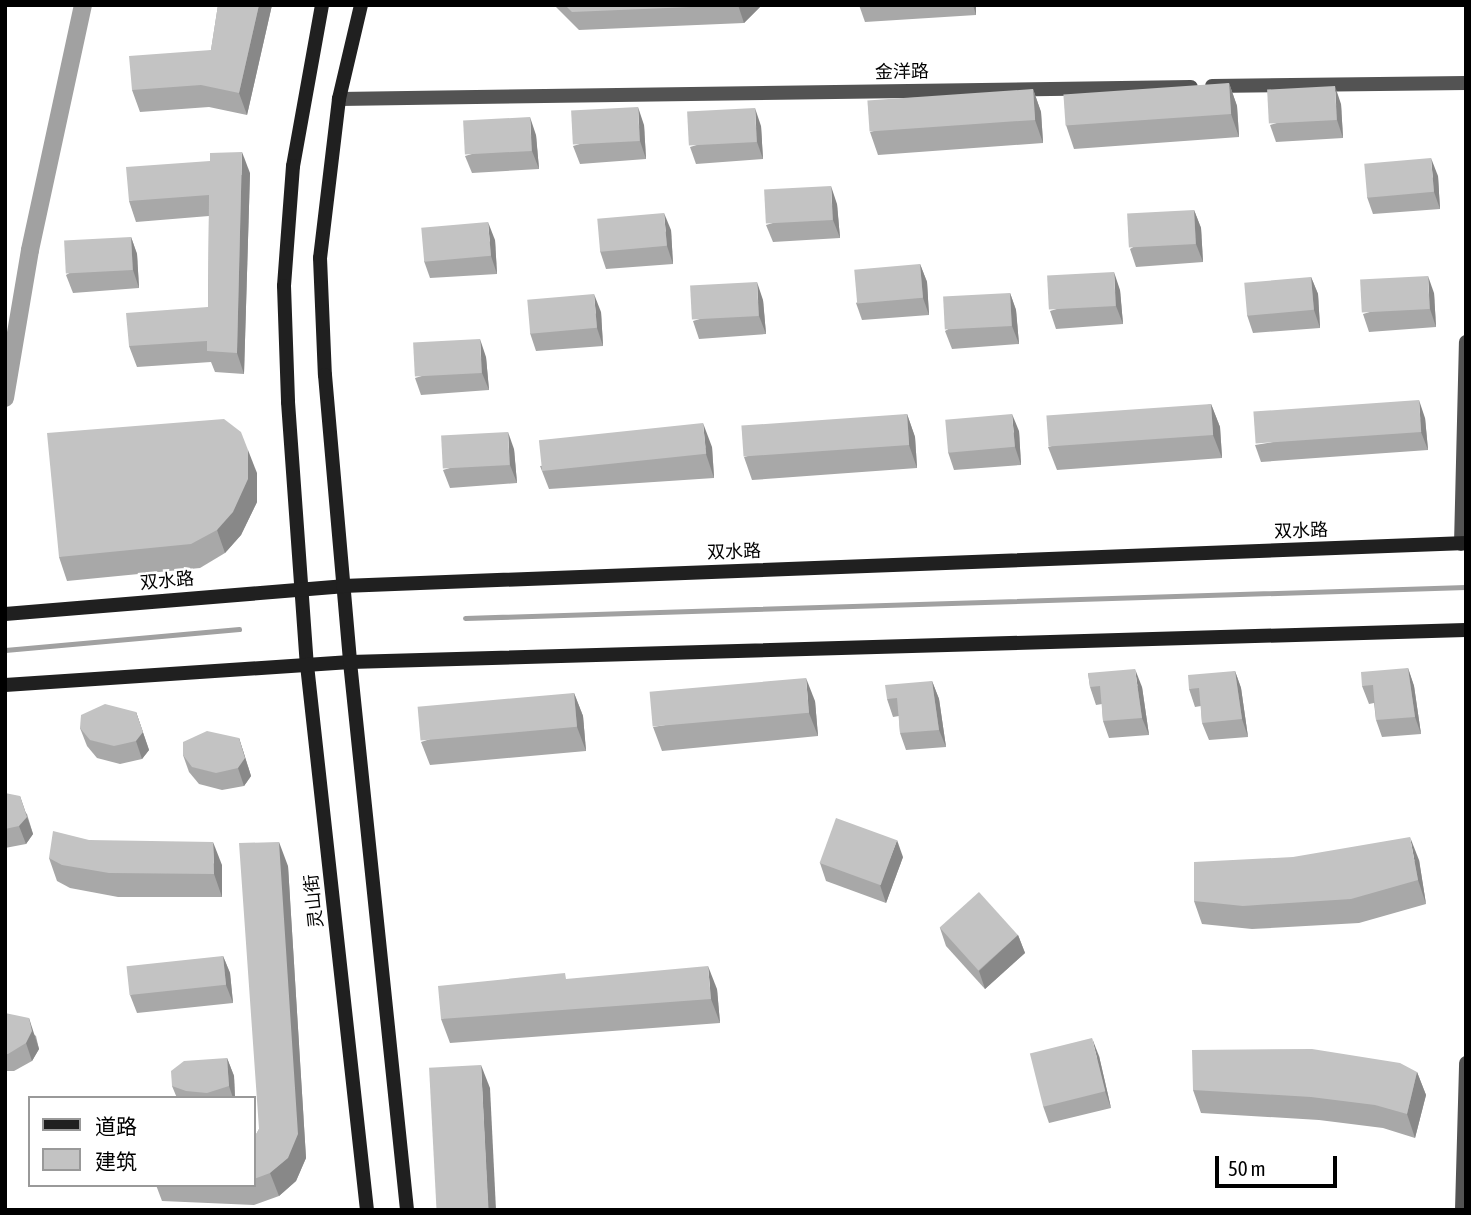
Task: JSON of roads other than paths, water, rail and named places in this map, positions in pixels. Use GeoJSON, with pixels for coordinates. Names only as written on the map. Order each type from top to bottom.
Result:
{"type":"FeatureCollection","features":[{"type":"Feature","properties":{"kind":"main road","name":"灵山街"},"geometry":{"type":"LineString","coordinates":[[322,5],[293,166],[284,286],[307,665],[367,1210]]}},
{"type":"Feature","properties":{"kind":"main road"},"geometry":{"type":"LineString","coordinates":[[361,5],[339,99],[320,258],[325,375],[349,662],[407,1210]]}},
{"type":"Feature","properties":{"kind":"main road","name":"双水路"},"geometry":{"type":"LineString","coordinates":[[7,614],[343,586],[1463,544]]}},
{"type":"Feature","properties":{"kind":"main road"},"geometry":{"type":"LineString","coordinates":[[5,685],[349,662],[1466,630]]}},
{"type":"Feature","properties":{"kind":"street","name":"金洋路"},"geometry":{"type":"LineString","coordinates":[[339,99],[1466,83]]}},
{"type":"Feature","properties":{"kind":"street"},"geometry":{"type":"LineString","coordinates":[[1463,544],[1466,342]]}},
{"type":"Feature","properties":{"kind":"street"},"geometry":{"type":"LineString","coordinates":[[1462,1210],[1466,1063]]}},
{"type":"Feature","properties":{"kind":"waterway"},"geometry":{"type":"LineString","coordinates":[[5,398],[30,250],[83,5]]}},
{"type":"Feature","properties":{"kind":"waterway"},"geometry":{"type":"LineString","coordinates":[[465,618],[1466,587]]}},
{"type":"Feature","properties":{"kind":"waterway"},"geometry":{"type":"LineString","coordinates":[[5,650],[239,629]]}}]}
